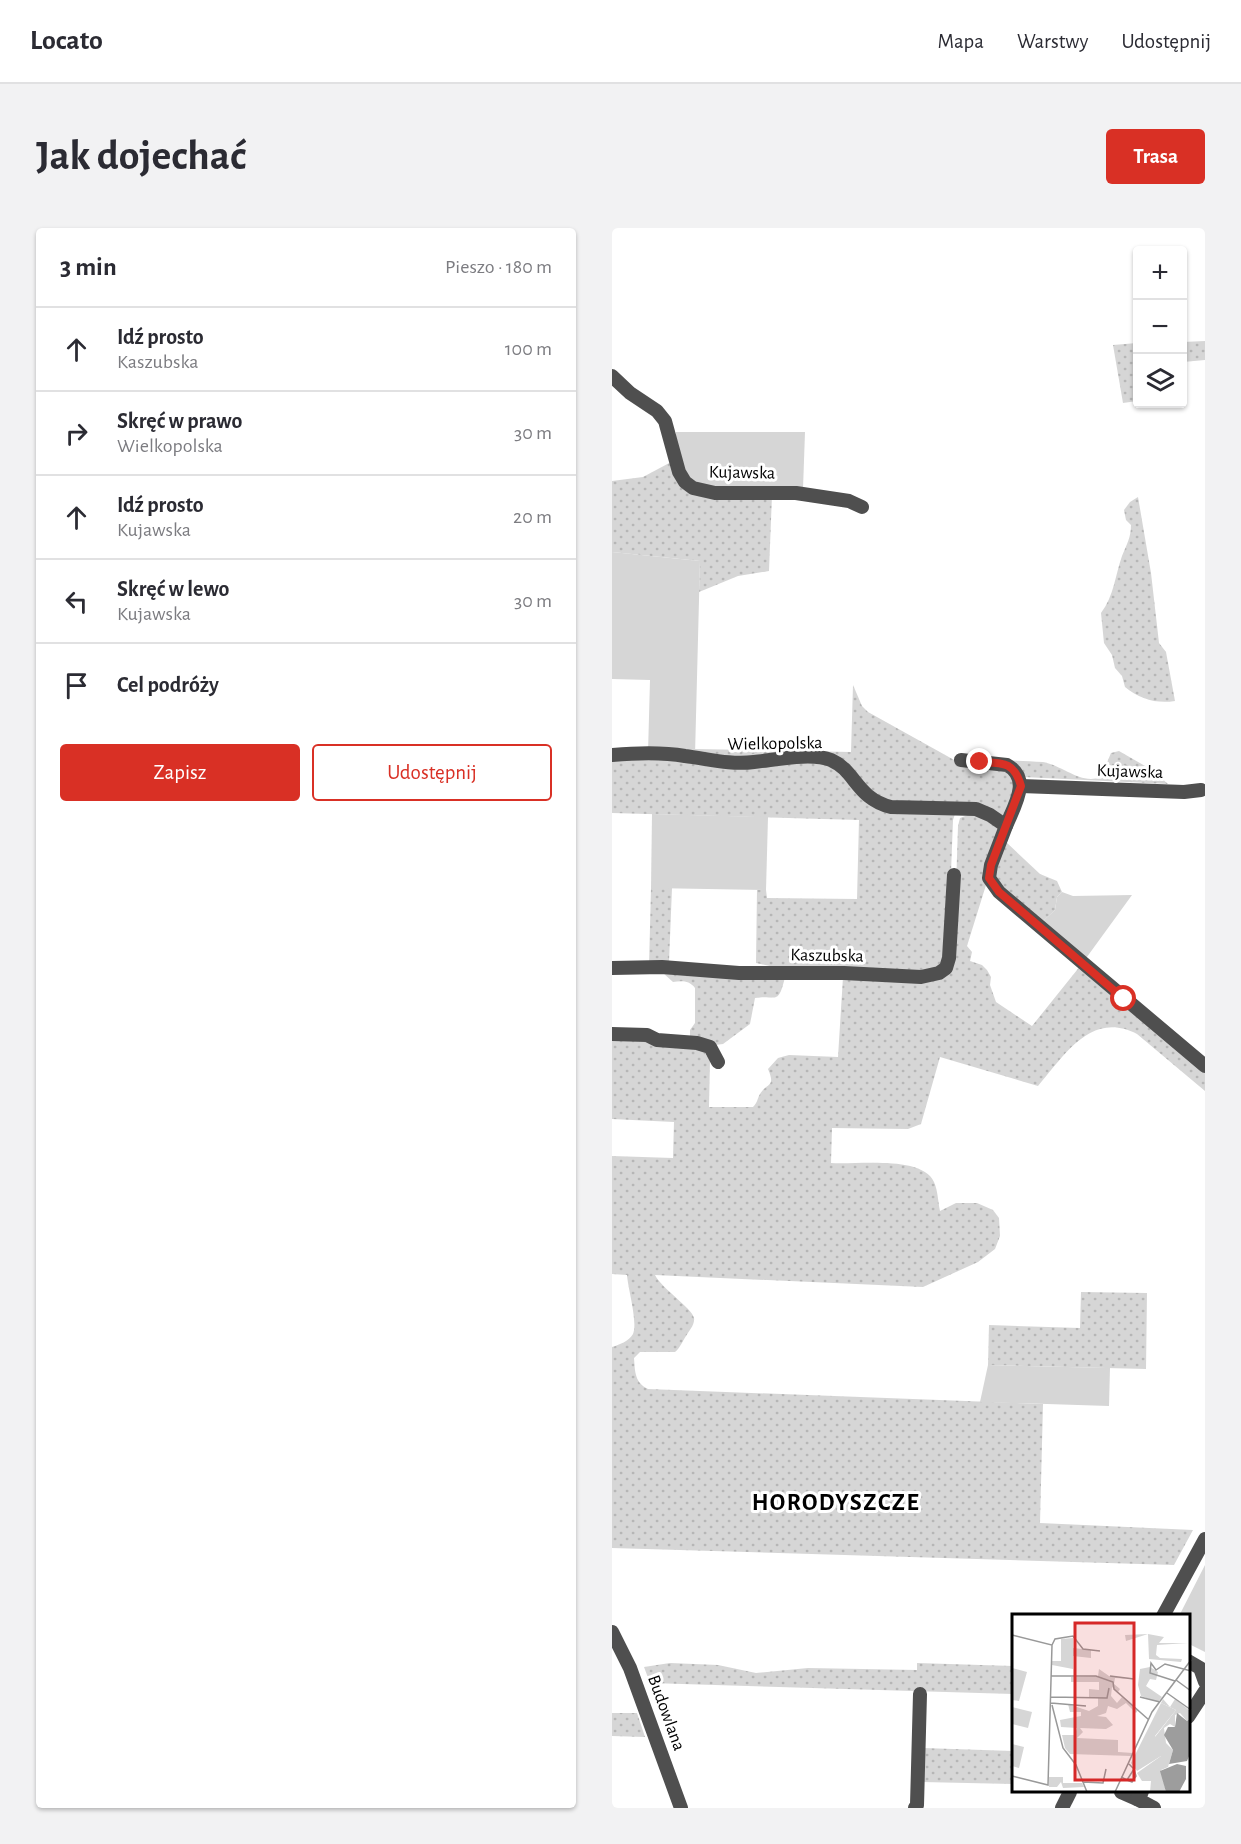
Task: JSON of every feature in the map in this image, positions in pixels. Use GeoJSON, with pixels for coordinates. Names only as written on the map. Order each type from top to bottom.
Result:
{"type":"FeatureCollection","features":[{"type":"Feature","properties":{"kind":"street","name":"Kujawska"},"geometry":{"type":"LineString","coordinates":[[612,376],[630,393],[657,411],[665,421],[679,472],[693,488],[715,493],[796,493],[849,501],[862,507]]}},
{"type":"Feature","properties":{"kind":"street","name":"Wielkopolska"},"geometry":{"type":"LineString","coordinates":[[612,755],[684,755],[706,761],[736,764],[779,759],[823,758],[839,765],[863,793],[881,805],[976,809],[1006,826]]}},
{"type":"Feature","properties":{"kind":"street"},"geometry":{"type":"LineString","coordinates":[[961,760],[1007,765],[1018,775],[1021,786],[991,865],[989,878],[999,892],[1205,1066]]}},
{"type":"Feature","properties":{"kind":"street","name":"Kujawska"},"geometry":{"type":"LineString","coordinates":[[1021,786],[1184,792],[1201,790]]}},
{"type":"Feature","properties":{"kind":"street","name":"Kaszubska"},"geometry":{"type":"LineString","coordinates":[[612,968],[676,968],[751,974],[844,973],[908,977],[933,975],[946,968],[954,875]]}},
{"type":"Feature","properties":{"kind":"street"},"geometry":{"type":"LineString","coordinates":[[612,1034],[647,1035],[657,1040],[697,1043],[711,1047],[718,1062]]}},
{"type":"Feature","properties":{"kind":"street"},"geometry":{"type":"LineString","coordinates":[[1164,1614],[1205,1539]]}},
{"type":"Feature","properties":{"kind":"street","name":"Budowlana"},"geometry":{"type":"LineString","coordinates":[[612,1632],[630,1668],[681,1808]]}},
{"type":"Feature","properties":{"kind":"street"},"geometry":{"type":"LineString","coordinates":[[1190,1662],[1200,1668],[1205,1682]]}},
{"type":"Feature","properties":{"kind":"street"},"geometry":{"type":"LineString","coordinates":[[1190,1714],[1205,1691]]}},
{"type":"Feature","properties":{"kind":"street"},"geometry":{"type":"LineString","coordinates":[[915,1808],[917,1805],[921,1694]]}},
{"type":"Feature","properties":{"kind":"street"},"geometry":{"type":"LineString","coordinates":[[1062,1808],[1069,1793]]}},
{"type":"Feature","properties":{"kind":"street"},"geometry":{"type":"LineString","coordinates":[[1140,1795],[1154,1808]]}},
{"type":"Feature","properties":{"kind":"shaded area"},"geometry":{"type":"Polygon","coordinates":[[[1205,341],[1205,360],[1187,362],[1187,342],[1205,341]]]}},
{"type":"Feature","properties":{"kind":"shaded area"},"geometry":{"type":"Polygon","coordinates":[[[1133,343],[1133,402],[1123,403],[1113,345],[1133,343]]]}},
{"type":"Feature","properties":{"kind":"shaded area"},"geometry":{"type":"Polygon","coordinates":[[[676,432],[805,432],[803,489],[705,488],[687,478],[676,449],[676,432]]]}},
{"type":"Feature","properties":{"kind":"shaded area"},"geometry":{"type":"Polygon","coordinates":[[[673,461],[772,495],[769,571],[738,576],[699,592],[700,561],[612,552],[612,481],[643,477],[673,461]]]}},
{"type":"Feature","properties":{"kind":"shaded area"},"geometry":{"type":"Polygon","coordinates":[[[1138,497],[1151,573],[1159,643],[1166,652],[1175,701],[1148,700],[1125,687],[1122,676],[1115,668],[1112,655],[1104,643],[1101,613],[1112,593],[1130,533],[1131,525],[1126,520],[1124,510],[1138,497]]]}},
{"type":"Feature","properties":{"kind":"shaded area"},"geometry":{"type":"Polygon","coordinates":[[[612,552],[700,561],[695,755],[648,753],[650,680],[612,679],[612,552]]]}},
{"type":"Feature","properties":{"kind":"shaded area"},"geometry":{"type":"Polygon","coordinates":[[[853,685],[862,706],[868,712],[956,761],[996,765],[1017,780],[1006,820],[893,804],[881,799],[839,761],[695,755],[695,749],[851,752],[853,685]]]}},
{"type":"Feature","properties":{"kind":"shaded area"},"geometry":{"type":"Polygon","coordinates":[[[1119,751],[1152,770],[1168,784],[1023,777],[1005,760],[1043,762],[1079,777],[1094,779],[1101,777],[1111,753],[1119,751]]]}},
{"type":"Feature","properties":{"kind":"shaded area"},"geometry":{"type":"Polygon","coordinates":[[[612,758],[825,761],[872,803],[956,811],[953,820],[948,951],[936,971],[783,969],[756,963],[757,890],[766,890],[767,898],[857,899],[859,820],[612,813],[612,758]]]}},
{"type":"Feature","properties":{"kind":"shaded area"},"geometry":{"type":"Polygon","coordinates":[[[973,813],[999,828],[986,885],[967,946],[972,952],[970,961],[982,965],[991,977],[990,985],[996,1002],[1032,1026],[1081,965],[1205,1068],[1205,1091],[1137,1034],[1121,1028],[1106,1028],[1092,1032],[1080,1040],[1038,1086],[940,1057],[921,1124],[908,1129],[832,1128],[831,1163],[887,1163],[916,1168],[927,1174],[934,1182],[940,1211],[956,1203],[977,1203],[993,1210],[999,1218],[1000,1236],[995,1249],[978,1262],[923,1287],[655,1275],[688,1309],[694,1321],[675,1352],[640,1352],[634,1358],[636,1376],[640,1384],[648,1389],[1043,1404],[1040,1523],[1193,1530],[1174,1565],[612,1548],[612,1347],[624,1342],[633,1334],[634,1322],[627,1275],[612,1274],[612,1156],[673,1158],[674,1122],[612,1119],[612,1039],[642,1040],[703,1050],[710,1061],[709,1107],[753,1107],[760,1094],[770,1084],[768,1069],[778,1058],[789,1055],[838,1057],[843,977],[948,970],[956,887],[958,826],[960,818],[973,813]]]}},
{"type":"Feature","properties":{"kind":"shaded area"},"geometry":{"type":"Polygon","coordinates":[[[652,814],[768,817],[766,890],[651,888],[652,814]]]}},
{"type":"Feature","properties":{"kind":"shaded area"},"geometry":{"type":"Polygon","coordinates":[[[1006,842],[1040,874],[1057,881],[1062,892],[1057,897],[1055,910],[1042,922],[1007,892],[997,879],[996,866],[1006,842]]]}},
{"type":"Feature","properties":{"kind":"shaded area"},"geometry":{"type":"Polygon","coordinates":[[[651,888],[672,888],[669,962],[649,966],[651,888]]]}},
{"type":"Feature","properties":{"kind":"shaded area"},"geometry":{"type":"Polygon","coordinates":[[[1062,892],[1073,896],[1132,895],[1084,961],[1042,922],[1055,910],[1057,897],[1062,892]]]}},
{"type":"Feature","properties":{"kind":"shaded area"},"geometry":{"type":"Polygon","coordinates":[[[663,973],[785,977],[778,996],[755,998],[750,1024],[723,1044],[715,1045],[690,1037],[690,1030],[695,1023],[695,988],[693,985],[682,981],[673,982],[663,973]]]}},
{"type":"Feature","properties":{"kind":"shaded area"},"geometry":{"type":"Polygon","coordinates":[[[1081,1292],[1147,1293],[1146,1369],[988,1365],[989,1325],[1080,1328],[1081,1292]]]}},
{"type":"Feature","properties":{"kind":"shaded area"},"geometry":{"type":"Polygon","coordinates":[[[988,1365],[1110,1368],[1109,1406],[980,1402],[988,1365]]]}},
{"type":"Feature","properties":{"kind":"shaded area"},"geometry":{"type":"Polygon","coordinates":[[[1205,1565],[1205,1652],[1190,1644],[1190,1614],[1180,1614],[1205,1565]]]}},
{"type":"Feature","properties":{"kind":"shaded area"},"geometry":{"type":"Polygon","coordinates":[[[670,1663],[718,1665],[756,1673],[808,1668],[917,1670],[917,1663],[1012,1666],[1012,1694],[650,1683],[644,1667],[670,1663]]]}},
{"type":"Feature","properties":{"kind":"shaded area"},"geometry":{"type":"Polygon","coordinates":[[[612,1713],[637,1713],[645,1737],[612,1736],[612,1713]]]}},
{"type":"Feature","properties":{"kind":"shaded area"},"geometry":{"type":"Polygon","coordinates":[[[923,1748],[1012,1751],[1012,1784],[922,1782],[923,1748]]]}},
{"type":"Feature","properties":{"kind":"district","name":"HORODYSZCZE"},"geometry":{"type":"Point","coordinates":[836,1503]}},
{"type":"Feature","properties":{"kind":"route"},"geometry":{"type":"LineString","coordinates":[[980,762],[1007,765],[1014,769],[1021,786],[991,865],[989,878],[999,892],[1124,999]]}}]}
